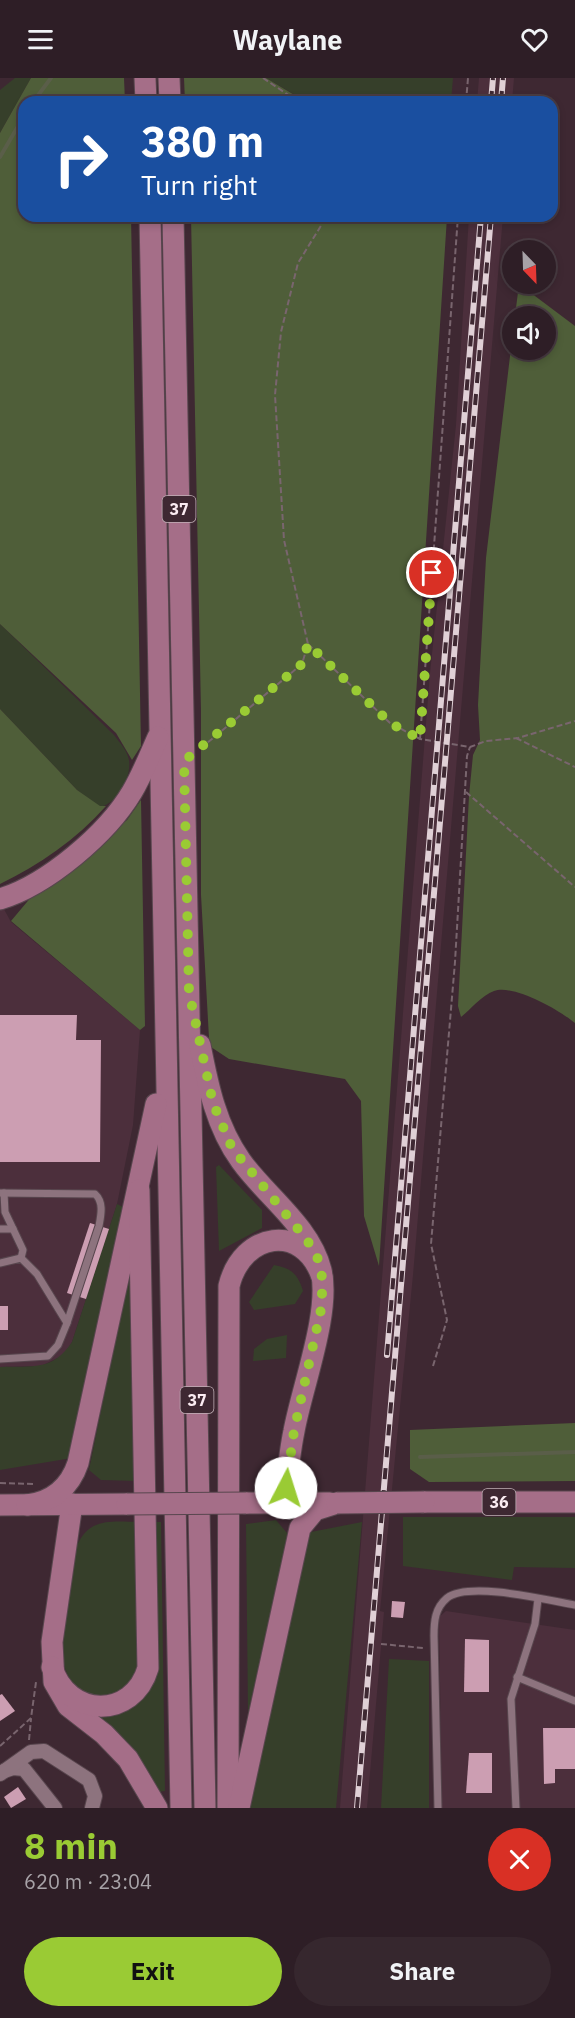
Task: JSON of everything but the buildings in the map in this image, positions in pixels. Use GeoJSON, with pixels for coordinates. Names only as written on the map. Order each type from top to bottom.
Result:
{"type":"FeatureCollection","features":[{"type":"Feature","properties":{"kind":"main road"},"geometry":{"type":"LineString","coordinates":[[145,78],[146,96]]}},
{"type":"Feature","properties":{"kind":"main road"},"geometry":{"type":"LineString","coordinates":[[169,78],[170,96]]}},
{"type":"Feature","properties":{"kind":"main road","name":"37"},"geometry":{"type":"LineString","coordinates":[[150,222],[181,1808]]}},
{"type":"Feature","properties":{"kind":"main road","name":"37"},"geometry":{"type":"LineString","coordinates":[[173,222],[205,1808]]}},
{"type":"Feature","properties":{"kind":"main road"},"geometry":{"type":"LineString","coordinates":[[0,899],[33,885],[100,832],[132,792],[161,731]]}},
{"type":"Feature","properties":{"kind":"main road"},"geometry":{"type":"LineString","coordinates":[[189,992],[211,1096],[225,1134],[241,1161],[307,1240],[318,1259],[322,1277],[322,1305],[294,1431],[285,1503]]}},
{"type":"Feature","properties":{"kind":"main road"},"geometry":{"type":"LineString","coordinates":[[27,1505],[43,1502],[56,1494],[67,1485],[76,1469],[139,1190],[165,1050]]}},
{"type":"Feature","properties":{"kind":"main road"},"geometry":{"type":"LineString","coordinates":[[52,1667],[58,1684],[67,1693],[82,1702],[99,1706],[111,1706],[132,1695],[140,1687],[148,1668],[139,1190]]}},
{"type":"Feature","properties":{"kind":"main road"},"geometry":{"type":"LineString","coordinates":[[228,1808],[229,1286],[235,1268],[247,1253],[262,1243],[279,1240],[304,1248],[316,1261],[322,1277]]}},
{"type":"Feature","properties":{"kind":"main road","name":"36"},"geometry":{"type":"LineString","coordinates":[[0,1505],[575,1502]]}},
{"type":"Feature","properties":{"kind":"main road"},"geometry":{"type":"LineString","coordinates":[[238,1808],[300,1528],[315,1510],[337,1503]]}},
{"type":"Feature","properties":{"kind":"main road"},"geometry":{"type":"LineString","coordinates":[[72,1504],[52,1642],[52,1667],[56,1687],[62,1700],[74,1712],[104,1734],[128,1759],[157,1808]]}},
{"type":"Feature","properties":{"kind":"main road"},"geometry":{"type":"LineString","coordinates":[[27,1505],[52,1518],[66,1543]]}},
{"type":"Feature","properties":{"kind":"street"},"geometry":{"type":"LineString","coordinates":[[1,1773],[27,1754],[44,1751],[86,1777],[95,1793],[92,1808]]}},
{"type":"Feature","properties":{"kind":"street"},"geometry":{"type":"LineString","coordinates":[[1,1773],[13,1768],[24,1769],[55,1808]]}},
{"type":"Feature","properties":{"kind":"lane"},"geometry":{"type":"LineString","coordinates":[[0,1359],[48,1356],[58,1345],[67,1323],[99,1226],[102,1210],[99,1198],[95,1194],[2,1193],[5,1212],[22,1246],[21,1258],[37,1274],[67,1323]]}},
{"type":"Feature","properties":{"kind":"lane"},"geometry":{"type":"LineString","coordinates":[[0,1229],[13,1229]]}},
{"type":"Feature","properties":{"kind":"lane"},"geometry":{"type":"LineString","coordinates":[[0,1263],[21,1258]]}},
{"type":"Feature","properties":{"kind":"lane"},"geometry":{"type":"LineString","coordinates":[[438,1808],[434,1649],[436,1611],[449,1597],[468,1591],[575,1605]]}},
{"type":"Feature","properties":{"kind":"lane"},"geometry":{"type":"LineString","coordinates":[[516,1808],[511,1698],[535,1624],[538,1599]]}},
{"type":"Feature","properties":{"kind":"lane"},"geometry":{"type":"LineString","coordinates":[[517,1677],[575,1701]]}},
{"type":"Feature","properties":{"kind":"path"},"geometry":{"type":"LineString","coordinates":[[262,78],[290,96]]}},
{"type":"Feature","properties":{"kind":"path"},"geometry":{"type":"LineString","coordinates":[[466,96],[468,78]]}},
{"type":"Feature","properties":{"kind":"path"},"geometry":{"type":"LineString","coordinates":[[184,761],[302,664],[308,644],[284,540],[275,395],[281,332],[298,263],[323,222]]}},
{"type":"Feature","properties":{"kind":"path"},"geometry":{"type":"LineString","coordinates":[[420,739],[457,222]]}},
{"type":"Feature","properties":{"kind":"path"},"geometry":{"type":"LineString","coordinates":[[308,644],[390,723],[420,739],[470,747],[486,741],[516,738],[575,721]]}},
{"type":"Feature","properties":{"kind":"path"},"geometry":{"type":"LineString","coordinates":[[516,738],[575,767]]}},
{"type":"Feature","properties":{"kind":"path"},"geometry":{"type":"LineString","coordinates":[[432,1366],[447,1320],[431,1244],[467,756],[470,747]]}},
{"type":"Feature","properties":{"kind":"path"},"geometry":{"type":"LineString","coordinates":[[466,792],[575,887]]}},
{"type":"Feature","properties":{"kind":"path"},"geometry":{"type":"LineString","coordinates":[[0,1483],[42,1484]]}},
{"type":"Feature","properties":{"kind":"path"},"geometry":{"type":"LineString","coordinates":[[381,1644],[434,1649]]}},
{"type":"Feature","properties":{"kind":"path"},"geometry":{"type":"LineString","coordinates":[[27,1754],[31,1718]]}},
{"type":"Feature","properties":{"kind":"shaded area"},"geometry":{"type":"Polygon","coordinates":[[[479,78],[514,78],[512,96],[478,96],[479,78]]]}},
{"type":"Feature","properties":{"kind":"shaded area"},"geometry":{"type":"Polygon","coordinates":[[[469,222],[502,222],[413,1275],[380,1611],[384,1612],[367,1808],[340,1808],[430,673],[456,425],[469,222]]]}},
{"type":"Feature","properties":{"kind":"shaded area"},"geometry":{"type":"Polygon","coordinates":[[[0,902],[11,922],[140,1030],[133,1125],[117,1204],[72,1342],[64,1355],[41,1366],[0,1367],[0,902]]]}},
{"type":"Feature","properties":{"kind":"shaded area"},"geometry":{"type":"Polygon","coordinates":[[[446,1611],[575,1630],[575,1808],[442,1808],[439,1617],[446,1611]]]}},
{"type":"Feature","properties":{"kind":"green space"},"geometry":{"type":"Polygon","coordinates":[[[15,78],[31,78],[21,96],[18,96],[18,101],[0,133],[0,90],[15,78]]]}},
{"type":"Feature","properties":{"kind":"green space"},"geometry":{"type":"Polygon","coordinates":[[[31,78],[124,78],[125,96],[21,96],[31,78]]]}},
{"type":"Feature","properties":{"kind":"green space"},"geometry":{"type":"Polygon","coordinates":[[[184,78],[266,78],[296,96],[185,96],[184,78]]]}},
{"type":"Feature","properties":{"kind":"green space"},"geometry":{"type":"Polygon","coordinates":[[[266,78],[453,78],[452,96],[297,96],[266,78]]]}},
{"type":"Feature","properties":{"kind":"green space"},"geometry":{"type":"Polygon","coordinates":[[[18,101],[18,222],[131,222],[141,746],[132,760],[116,733],[0,624],[0,133],[18,101]]]}},
{"type":"Feature","properties":{"kind":"green space"},"geometry":{"type":"Polygon","coordinates":[[[191,222],[447,222],[379,1266],[364,1216],[361,1101],[345,1079],[229,1059],[211,1047],[201,895],[201,711],[191,222]]]}},
{"type":"Feature","properties":{"kind":"green space"},"geometry":{"type":"Polygon","coordinates":[[[518,294],[532,294],[548,306],[516,306],[518,294]]]}},
{"type":"Feature","properties":{"kind":"green space"},"geometry":{"type":"Polygon","coordinates":[[[556,312],[575,326],[575,1023],[548,1005],[513,991],[503,990],[490,993],[461,1017],[458,1006],[469,796],[473,755],[480,740],[478,705],[486,558],[510,360],[556,360],[556,312]]]}},
{"type":"Feature","properties":{"kind":"green space"},"geometry":{"type":"Polygon","coordinates":[[[0,624],[114,735],[125,750],[129,760],[128,774],[122,789],[106,805],[100,807],[77,790],[0,709],[0,624]]]}},
{"type":"Feature","properties":{"kind":"green space"},"geometry":{"type":"Polygon","coordinates":[[[0,709],[77,790],[100,806],[106,806],[57,850],[0,884],[0,709]]]}},
{"type":"Feature","properties":{"kind":"green space"},"geometry":{"type":"Polygon","coordinates":[[[141,800],[145,1026],[140,1030],[11,921],[32,896],[127,820],[141,800]]]}},
{"type":"Feature","properties":{"kind":"green space"},"geometry":{"type":"Polygon","coordinates":[[[219,1165],[262,1210],[262,1228],[219,1251],[216,1167],[219,1165]]]}},
{"type":"Feature","properties":{"kind":"green space"},"geometry":{"type":"Polygon","coordinates":[[[117,1204],[123,1207],[72,1458],[0,1470],[0,1367],[41,1365],[57,1358],[72,1342],[117,1204]]]}},
{"type":"Feature","properties":{"kind":"green space"},"geometry":{"type":"Polygon","coordinates":[[[134,1247],[138,1481],[101,1480],[89,1470],[134,1247]]]}},
{"type":"Feature","properties":{"kind":"green space"},"geometry":{"type":"Polygon","coordinates":[[[274,1265],[293,1273],[299,1280],[303,1291],[295,1304],[254,1310],[249,1302],[274,1265]]]}},
{"type":"Feature","properties":{"kind":"green space"},"geometry":{"type":"Polygon","coordinates":[[[287,1335],[286,1358],[253,1361],[254,1349],[267,1339],[287,1335]]]}},
{"type":"Feature","properties":{"kind":"green space"},"geometry":{"type":"Polygon","coordinates":[[[575,1423],[575,1481],[429,1482],[410,1469],[410,1430],[575,1423]]]}},
{"type":"Feature","properties":{"kind":"green space"},"geometry":{"type":"Polygon","coordinates":[[[403,1517],[575,1517],[575,1568],[514,1567],[512,1580],[403,1566],[403,1517]]]}},
{"type":"Feature","properties":{"kind":"green space"},"geometry":{"type":"Polygon","coordinates":[[[276,1520],[287,1533],[286,1545],[248,1713],[246,1524],[276,1520]]]}},
{"type":"Feature","properties":{"kind":"green space"},"geometry":{"type":"Polygon","coordinates":[[[112,1522],[138,1522],[142,1663],[130,1682],[121,1690],[101,1698],[90,1697],[80,1692],[69,1678],[60,1648],[72,1557],[86,1531],[94,1526],[112,1522]]]}},
{"type":"Feature","properties":{"kind":"green space"},"geometry":{"type":"Polygon","coordinates":[[[154,1522],[161,1522],[165,1791],[158,1792],[94,1715],[137,1701],[154,1522]]]}},
{"type":"Feature","properties":{"kind":"green space"},"geometry":{"type":"Polygon","coordinates":[[[362,1522],[336,1808],[248,1808],[304,1544],[311,1532],[362,1522]]]}},
{"type":"Feature","properties":{"kind":"green space"},"geometry":{"type":"Polygon","coordinates":[[[389,1659],[429,1661],[429,1808],[381,1808],[389,1659]]]}},
{"type":"Feature","properties":{"kind":"waterway"},"geometry":{"type":"LineString","coordinates":[[38,96],[51,78]]}},
{"type":"Feature","properties":{"kind":"waterway"},"geometry":{"type":"LineString","coordinates":[[0,157],[18,126]]}},
{"type":"Feature","properties":{"kind":"waterway"},"geometry":{"type":"LineString","coordinates":[[420,1457],[575,1452]]}},
{"type":"Feature","properties":{"kind":"railway"},"geometry":{"type":"LineString","coordinates":[[492,96],[493,78]]}},
{"type":"Feature","properties":{"kind":"railway"},"geometry":{"type":"LineString","coordinates":[[502,96],[503,78]]}},
{"type":"Feature","properties":{"kind":"railway"},"geometry":{"type":"LineString","coordinates":[[387,1355],[481,222]]}},
{"type":"Feature","properties":{"kind":"railway"},"geometry":{"type":"LineString","coordinates":[[357,1808],[490,222]]}},
{"type":"Feature","properties":{"kind":"route"},"geometry":{"type":"LineString","coordinates":[[286,1488],[294,1431],[322,1305],[322,1277],[318,1259],[303,1233],[251,1174],[232,1148],[213,1103],[189,992],[184,761],[302,664],[308,644],[390,723],[420,739],[432,573]]}}]}
